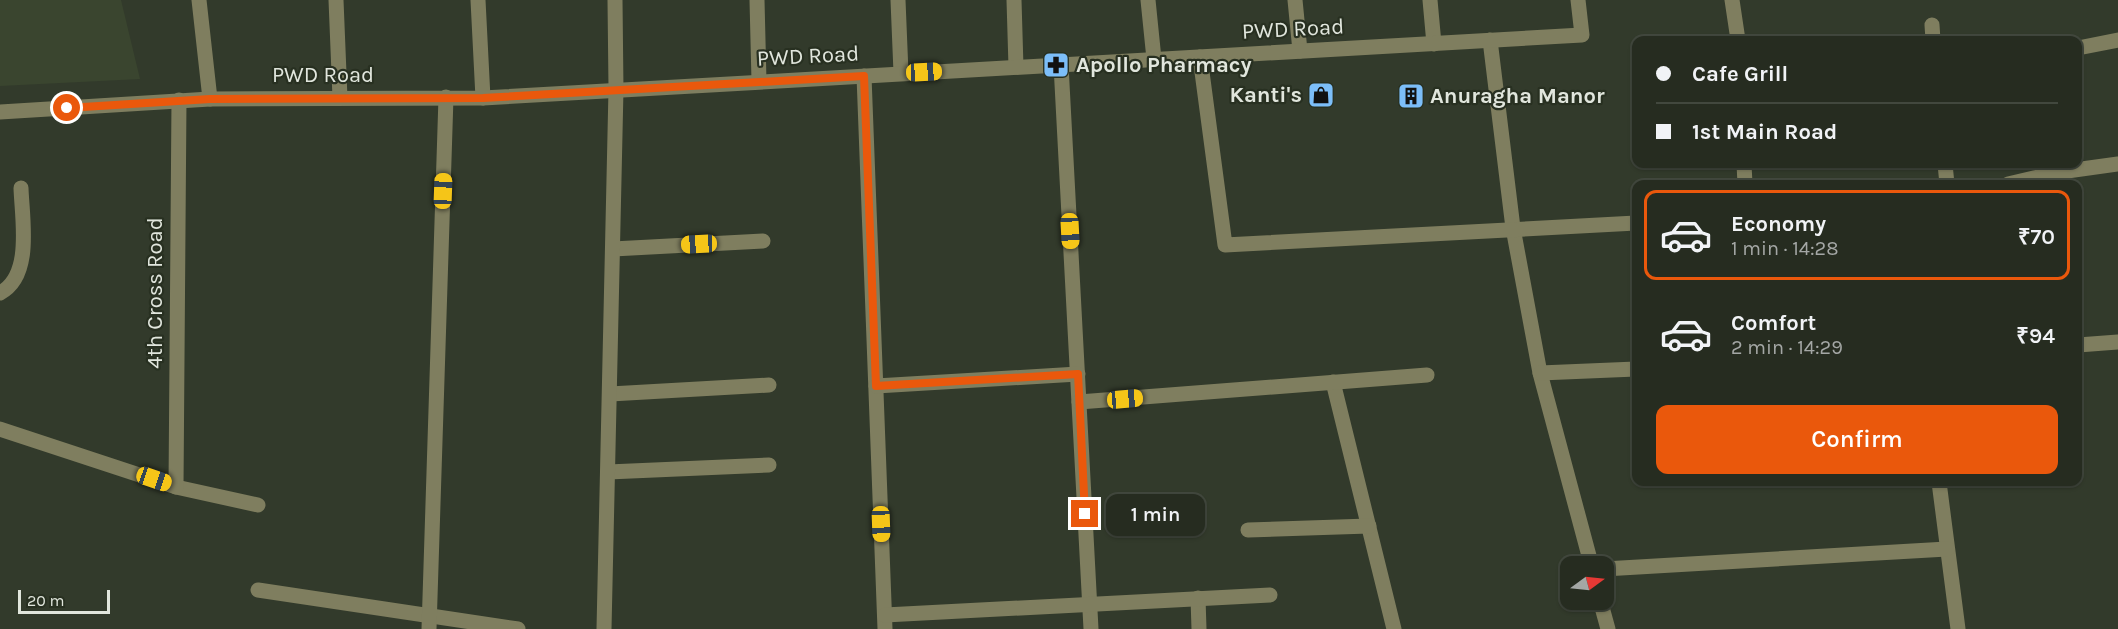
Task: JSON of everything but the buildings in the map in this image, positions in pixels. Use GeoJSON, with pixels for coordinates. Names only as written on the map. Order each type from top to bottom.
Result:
{"type":"FeatureCollection","features":[{"type":"Feature","properties":{"kind":"street"},"geometry":{"type":"LineString","coordinates":[[199,0],[210,99]]}},
{"type":"Feature","properties":{"kind":"street"},"geometry":{"type":"LineString","coordinates":[[336,0],[340,98]]}},
{"type":"Feature","properties":{"kind":"street"},"geometry":{"type":"LineString","coordinates":[[478,0],[483,98]]}},
{"type":"Feature","properties":{"kind":"street"},"geometry":{"type":"LineString","coordinates":[[604,629],[616,89],[615,0]]}},
{"type":"Feature","properties":{"kind":"street"},"geometry":{"type":"LineString","coordinates":[[757,0],[759,81]]}},
{"type":"Feature","properties":{"kind":"street"},"geometry":{"type":"LineString","coordinates":[[898,0],[901,74]]}},
{"type":"Feature","properties":{"kind":"street"},"geometry":{"type":"LineString","coordinates":[[1014,0],[1016,67]]}},
{"type":"Feature","properties":{"kind":"street"},"geometry":{"type":"LineString","coordinates":[[1148,0],[1154,59]]}},
{"type":"Feature","properties":{"kind":"street"},"geometry":{"type":"LineString","coordinates":[[1295,0],[1300,51]]}},
{"type":"Feature","properties":{"kind":"street"},"geometry":{"type":"LineString","coordinates":[[1430,0],[1434,44]]}},
{"type":"Feature","properties":{"kind":"street","name":"PWD Road"},"geometry":{"type":"LineString","coordinates":[[0,112],[210,99],[483,98],[1582,35],[1578,0]]}},
{"type":"Feature","properties":{"kind":"street"},"geometry":{"type":"LineString","coordinates":[[1732,0],[1737,36]]}},
{"type":"Feature","properties":{"kind":"street"},"geometry":{"type":"LineString","coordinates":[[1490,40],[1513,228],[1540,374],[1589,556]]}},
{"type":"Feature","properties":{"kind":"street"},"geometry":{"type":"LineString","coordinates":[[2082,47],[2118,40]]}},
{"type":"Feature","properties":{"kind":"street"},"geometry":{"type":"LineString","coordinates":[[1200,57],[1225,245],[1632,223]]}},
{"type":"Feature","properties":{"kind":"street"},"geometry":{"type":"LineString","coordinates":[[1061,64],[1091,629]]}},
{"type":"Feature","properties":{"kind":"street"},"geometry":{"type":"LineString","coordinates":[[864,76],[885,622],[1090,603],[1270,595]]}},
{"type":"Feature","properties":{"kind":"street"},"geometry":{"type":"LineString","coordinates":[[429,622],[446,97]]}},
{"type":"Feature","properties":{"kind":"street","name":"4th Cross Road"},"geometry":{"type":"LineString","coordinates":[[176,487],[179,100]]}},
{"type":"Feature","properties":{"kind":"street"},"geometry":{"type":"LineString","coordinates":[[2025,180],[2060,172],[2118,164]]}},
{"type":"Feature","properties":{"kind":"street"},"geometry":{"type":"LineString","coordinates":[[0,293],[9,288],[23,261],[21,188]]}},
{"type":"Feature","properties":{"kind":"street"},"geometry":{"type":"LineString","coordinates":[[613,249],[763,241]]}},
{"type":"Feature","properties":{"kind":"street"},"geometry":{"type":"LineString","coordinates":[[2082,345],[2118,342]]}},
{"type":"Feature","properties":{"kind":"street"},"geometry":{"type":"LineString","coordinates":[[1540,374],[1632,369]]}},
{"type":"Feature","properties":{"kind":"street"},"geometry":{"type":"LineString","coordinates":[[876,386],[1078,374]]}},
{"type":"Feature","properties":{"kind":"street"},"geometry":{"type":"LineString","coordinates":[[1079,402],[1427,375]]}},
{"type":"Feature","properties":{"kind":"street"},"geometry":{"type":"LineString","coordinates":[[1333,382],[1394,629]]}},
{"type":"Feature","properties":{"kind":"street"},"geometry":{"type":"LineString","coordinates":[[610,394],[769,385]]}},
{"type":"Feature","properties":{"kind":"street"},"geometry":{"type":"LineString","coordinates":[[0,429],[176,487],[258,505]]}},
{"type":"Feature","properties":{"kind":"street"},"geometry":{"type":"LineString","coordinates":[[608,472],[769,465]]}},
{"type":"Feature","properties":{"kind":"street"},"geometry":{"type":"LineString","coordinates":[[1939,486],[1958,629]]}},
{"type":"Feature","properties":{"kind":"street"},"geometry":{"type":"LineString","coordinates":[[1248,530],[1369,526]]}},
{"type":"Feature","properties":{"kind":"street"},"geometry":{"type":"LineString","coordinates":[[1614,567],[1947,549]]}},
{"type":"Feature","properties":{"kind":"street"},"geometry":{"type":"LineString","coordinates":[[258,590],[429,622],[518,629]]}},
{"type":"Feature","properties":{"kind":"street"},"geometry":{"type":"LineString","coordinates":[[1198,598],[1199,629]]}},
{"type":"Feature","properties":{"kind":"street"},"geometry":{"type":"LineString","coordinates":[[1603,610],[1608,629]]}},
{"type":"Feature","properties":{"kind":"shaded area"},"geometry":{"type":"Polygon","coordinates":[[[0,0],[121,0],[140,79],[0,86],[0,0]]]}},
{"type":"Feature","properties":{"kind":"place","name":"Apollo Pharmacy"},"geometry":{"type":"Point","coordinates":[1056,65]}},
{"type":"Feature","properties":{"kind":"place","name":"Kanti's"},"geometry":{"type":"Point","coordinates":[1321,95]}},
{"type":"Feature","properties":{"kind":"place","name":"Anuragha Manor"},"geometry":{"type":"Point","coordinates":[1411,96]}},
{"type":"Feature","properties":{"kind":"route"},"geometry":{"type":"LineString","coordinates":[[67,108],[210,99],[483,98],[864,76],[876,386],[1078,374],[1085,514]]}}]}
